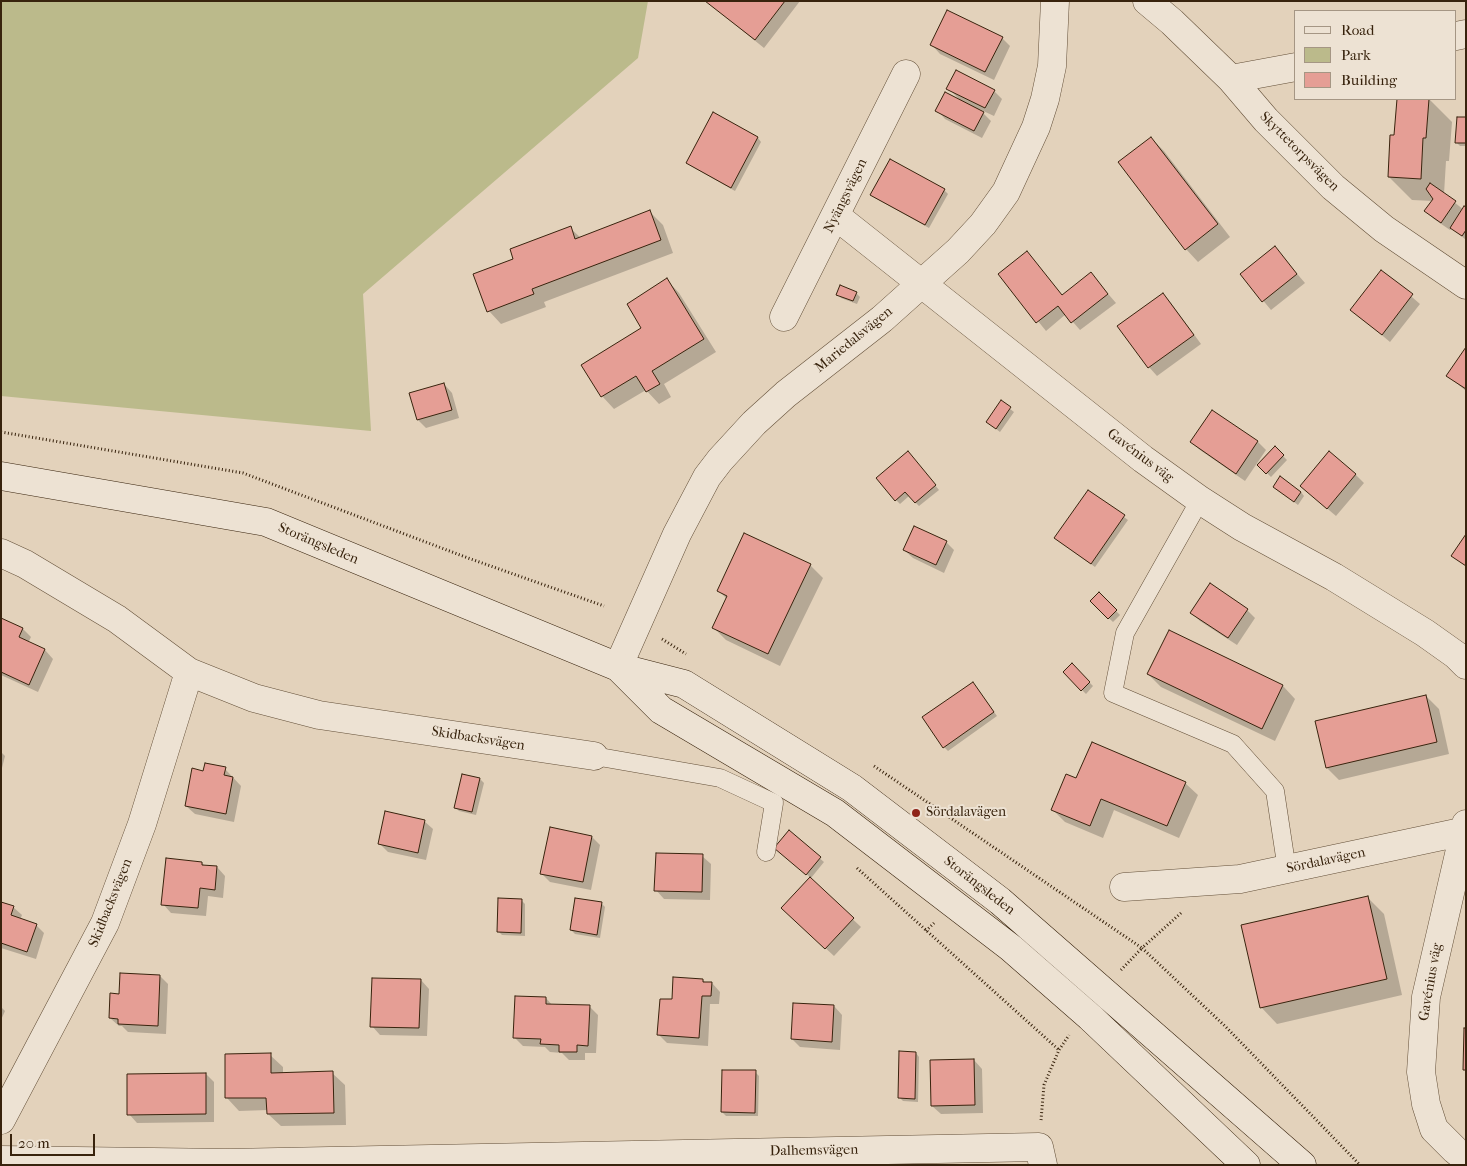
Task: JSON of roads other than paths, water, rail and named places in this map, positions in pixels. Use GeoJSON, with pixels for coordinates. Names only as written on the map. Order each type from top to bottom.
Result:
{"type":"FeatureCollection","features":[{"type":"Feature","properties":{"kind":"street","name":"Mariedalsvägen"},"geometry":{"type":"LineString","coordinates":[[618,667],[677,534],[707,476],[720,460],[754,423],[786,394],[882,319],[958,251],[983,224],[1006,192],[1036,128],[1045,98],[1052,66],[1055,1]]}},
{"type":"Feature","properties":{"kind":"street","name":"Skyttetorpsvägen"},"geometry":{"type":"LineString","coordinates":[[1147,1],[1172,22],[1231,79],[1266,120],[1333,187],[1384,229],[1466,285]]}},
{"type":"Feature","properties":{"kind":"street"},"geometry":{"type":"LineString","coordinates":[[1231,79],[1294,67]]}},
{"type":"Feature","properties":{"kind":"street","name":"Nyängsvägen"},"geometry":{"type":"LineString","coordinates":[[784,317],[906,74]]}},
{"type":"Feature","properties":{"kind":"street","name":"Gavénius väg"},"geometry":{"type":"LineString","coordinates":[[836,216],[1142,459],[1242,527],[1334,577],[1425,633],[1456,655],[1466,665]]}},
{"type":"Feature","properties":{"kind":"street","name":"Storängsleden"},"geometry":{"type":"LineString","coordinates":[[1,476],[266,522],[618,667],[684,684],[852,788],[1000,901],[1302,1165]]}},
{"type":"Feature","properties":{"kind":"street","name":"Skidbacksvägen"},"geometry":{"type":"LineString","coordinates":[[1,554],[25,564],[117,619],[189,672],[254,698],[319,715],[594,756]]}},
{"type":"Feature","properties":{"kind":"street","name":"Storängsleden"},"geometry":{"type":"LineString","coordinates":[[618,667],[661,710],[834,813],[1011,948],[1090,1017],[1246,1165]]}},
{"type":"Feature","properties":{"kind":"street","name":"Skidbacksvägen"},"geometry":{"type":"LineString","coordinates":[[1,1120],[105,923],[142,824],[189,672]]}},
{"type":"Feature","properties":{"kind":"street","name":"Gavénius väg"},"geometry":{"type":"LineString","coordinates":[[1465,829],[1426,997],[1421,1072],[1426,1104],[1434,1128],[1455,1150],[1466,1158]]}},
{"type":"Feature","properties":{"kind":"street","name":"Sördalavägen"},"geometry":{"type":"LineString","coordinates":[[1124,887],[1240,879],[1465,829]]}},
{"type":"Feature","properties":{"kind":"street","name":"Dalhemsvägen"},"geometry":{"type":"LineString","coordinates":[[1,1160],[228,1164],[1041,1156]]}},
{"type":"Feature","properties":{"kind":"lane"},"geometry":{"type":"LineString","coordinates":[[1200,500],[1125,633],[1113,693],[1234,744],[1275,791],[1287,870]]}},
{"type":"Feature","properties":{"kind":"lane"},"geometry":{"type":"LineString","coordinates":[[594,756],[720,778],[774,803],[766,852]]}},
{"type":"Feature","properties":{"kind":"place","name":"Sördalavägen"},"geometry":{"type":"Point","coordinates":[916,813]}}]}
